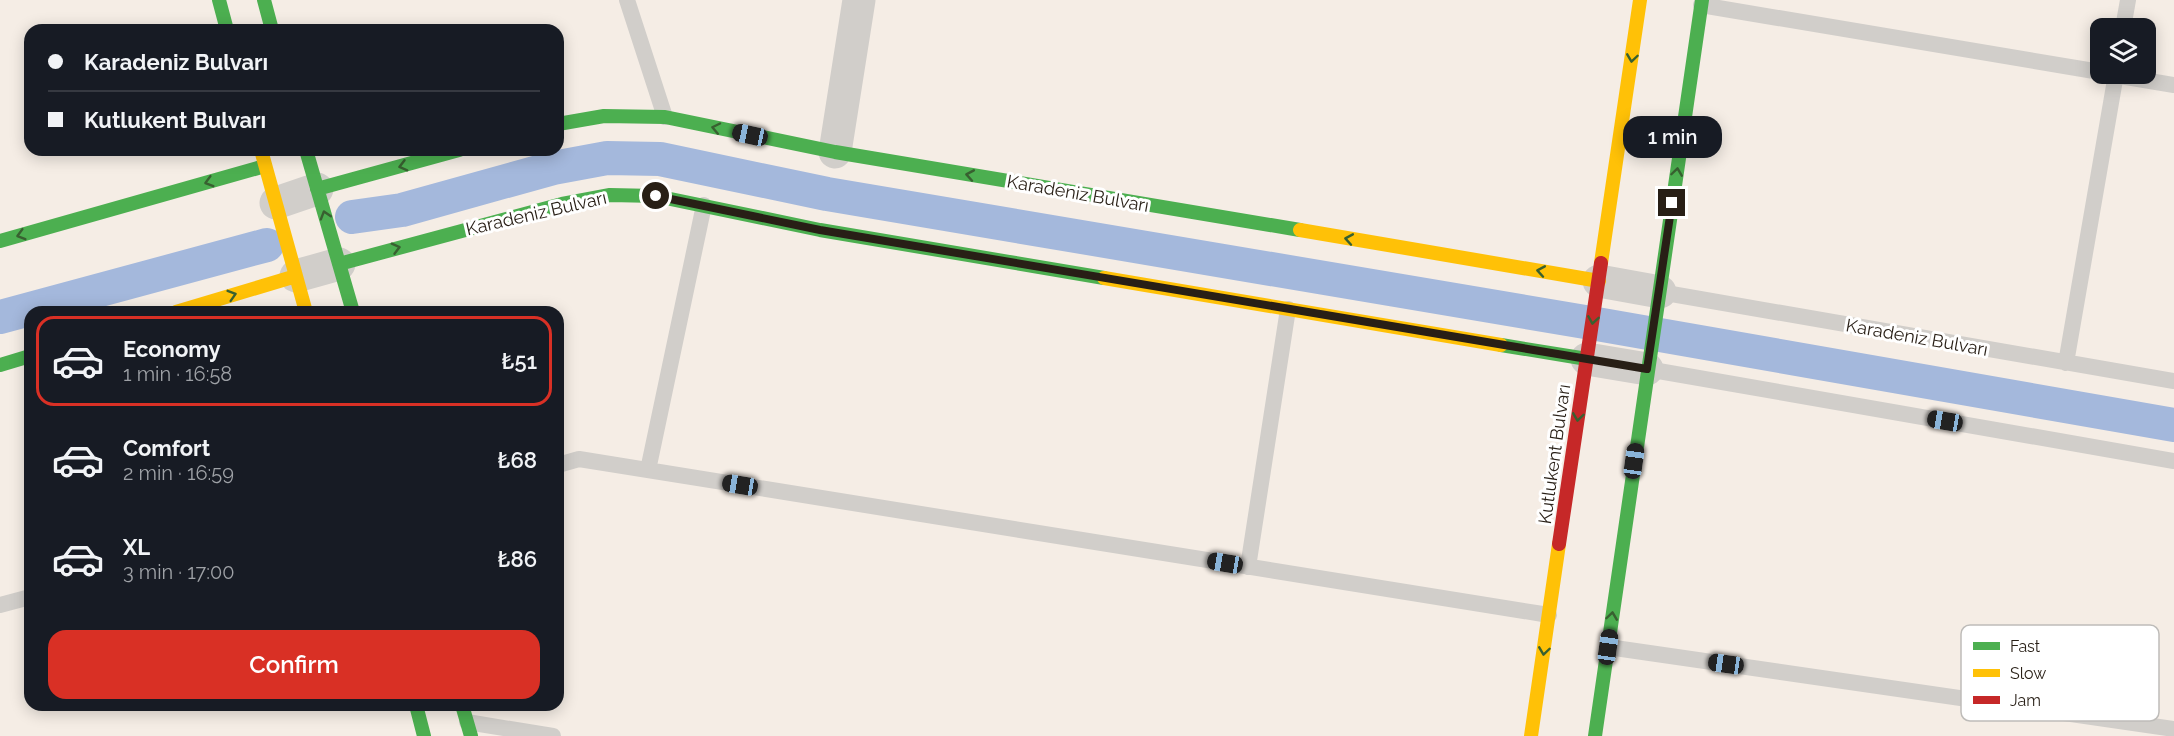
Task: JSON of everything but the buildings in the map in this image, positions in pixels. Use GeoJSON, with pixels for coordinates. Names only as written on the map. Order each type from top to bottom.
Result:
{"type":"FeatureCollection","features":[{"type":"Feature","properties":{"kind":"street"},"geometry":{"type":"LineString","coordinates":[[219,0],[225,24]]}},
{"type":"Feature","properties":{"kind":"street"},"geometry":{"type":"LineString","coordinates":[[264,0],[270,24]]}},
{"type":"Feature","properties":{"kind":"street"},"geometry":{"type":"LineString","coordinates":[[835,152],[859,0]]}},
{"type":"Feature","properties":{"kind":"street","name":"Kutlukent Bulvarı"},"geometry":{"type":"LineString","coordinates":[[1531,736],[1599,281],[1637,0]]}},
{"type":"Feature","properties":{"kind":"street"},"geometry":{"type":"LineString","coordinates":[[1595,736],[1701,2]]}},
{"type":"Feature","properties":{"kind":"street","name":"Karadeniz Bulvarı"},"geometry":{"type":"LineString","coordinates":[[564,123],[603,116],[664,117],[835,152],[1599,281]]}},
{"type":"Feature","properties":{"kind":"street"},"geometry":{"type":"LineString","coordinates":[[262,156],[304,306]]}},
{"type":"Feature","properties":{"kind":"street"},"geometry":{"type":"LineString","coordinates":[[308,156],[351,306]]}},
{"type":"Feature","properties":{"kind":"street"},"geometry":{"type":"LineString","coordinates":[[276,202],[437,156]]}},
{"type":"Feature","properties":{"kind":"street"},"geometry":{"type":"LineString","coordinates":[[0,241],[265,166]]}},
{"type":"Feature","properties":{"kind":"street","name":"Karadeniz Bulvarı"},"geometry":{"type":"LineString","coordinates":[[339,264],[562,204],[610,195],[656,196],[820,230],[1587,359]]}},
{"type":"Feature","properties":{"kind":"street"},"geometry":{"type":"LineString","coordinates":[[196,306],[339,264]]}},
{"type":"Feature","properties":{"kind":"street"},"geometry":{"type":"LineString","coordinates":[[1599,281],[1660,292]]}},
{"type":"Feature","properties":{"kind":"street"},"geometry":{"type":"LineString","coordinates":[[0,365],[24,358]]}},
{"type":"Feature","properties":{"kind":"street"},"geometry":{"type":"LineString","coordinates":[[1587,359],[1647,369]]}},
{"type":"Feature","properties":{"kind":"street"},"geometry":{"type":"LineString","coordinates":[[418,711],[424,736]]}},
{"type":"Feature","properties":{"kind":"street"},"geometry":{"type":"LineString","coordinates":[[464,711],[469,729]]}},
{"type":"Feature","properties":{"kind":"lane"},"geometry":{"type":"LineString","coordinates":[[627,0],[664,117]]}},
{"type":"Feature","properties":{"kind":"lane"},"geometry":{"type":"LineString","coordinates":[[2125,18],[2128,0]]}},
{"type":"Feature","properties":{"kind":"lane"},"geometry":{"type":"LineString","coordinates":[[1701,2],[2090,70]]}},
{"type":"Feature","properties":{"kind":"lane"},"geometry":{"type":"LineString","coordinates":[[2156,82],[2174,85]]}},
{"type":"Feature","properties":{"kind":"lane"},"geometry":{"type":"LineString","coordinates":[[2066,363],[2108,84]]}},
{"type":"Feature","properties":{"kind":"lane"},"geometry":{"type":"LineString","coordinates":[[648,470],[704,206]]}},
{"type":"Feature","properties":{"kind":"lane","name":"Karadeniz Bulvarı"},"geometry":{"type":"LineString","coordinates":[[1660,292],[2174,381]]}},
{"type":"Feature","properties":{"kind":"lane"},"geometry":{"type":"LineString","coordinates":[[1248,567],[1288,309]]}},
{"type":"Feature","properties":{"kind":"lane"},"geometry":{"type":"LineString","coordinates":[[1647,369],[2174,461]]}},
{"type":"Feature","properties":{"kind":"lane"},"geometry":{"type":"LineString","coordinates":[[564,463],[579,459],[1549,615]]}},
{"type":"Feature","properties":{"kind":"lane"},"geometry":{"type":"LineString","coordinates":[[0,605],[24,599]]}},
{"type":"Feature","properties":{"kind":"lane"},"geometry":{"type":"LineString","coordinates":[[1608,647],[1961,698]]}},
{"type":"Feature","properties":{"kind":"lane"},"geometry":{"type":"LineString","coordinates":[[2119,721],[2174,729]]}},
{"type":"Feature","properties":{"kind":"lane"},"geometry":{"type":"LineString","coordinates":[[469,729],[553,736]]}},
{"type":"Feature","properties":{"kind":"waterway"},"geometry":{"type":"LineString","coordinates":[[352,217],[402,210],[553,168],[607,158],[660,159],[827,194],[1591,323],[2174,425]]}},
{"type":"Feature","properties":{"kind":"waterway"},"geometry":{"type":"LineString","coordinates":[[41,306],[267,245]]}},
{"type":"Feature","properties":{"kind":"waterway"},"geometry":{"type":"LineString","coordinates":[[0,317],[24,311]]}},
{"type":"Feature","properties":{"kind":"traffic: fast"},"geometry":{"type":"LineString","coordinates":[[219,0],[225,24]]}},
{"type":"Feature","properties":{"kind":"traffic: fast"},"geometry":{"type":"LineString","coordinates":[[264,0],[270,24]]}},
{"type":"Feature","properties":{"kind":"traffic: fast"},"geometry":{"type":"LineString","coordinates":[[1595,736],[1702,0]]}},
{"type":"Feature","properties":{"kind":"traffic: fast"},"geometry":{"type":"LineString","coordinates":[[564,123],[604,116],[665,117],[835,152],[1300,230]]}},
{"type":"Feature","properties":{"kind":"traffic: fast"},"geometry":{"type":"LineString","coordinates":[[308,156],[351,306]]}},
{"type":"Feature","properties":{"kind":"traffic: fast"},"geometry":{"type":"LineString","coordinates":[[317,189],[437,156]]}},
{"type":"Feature","properties":{"kind":"traffic: fast"},"geometry":{"type":"LineString","coordinates":[[0,241],[265,166]]}},
{"type":"Feature","properties":{"kind":"traffic: fast"},"geometry":{"type":"LineString","coordinates":[[339,264],[562,204],[610,195],[656,196],[820,230],[1104,278]]}},
{"type":"Feature","properties":{"kind":"traffic: fast"},"geometry":{"type":"LineString","coordinates":[[1501,345],[1587,359]]}},
{"type":"Feature","properties":{"kind":"traffic: fast"},"geometry":{"type":"LineString","coordinates":[[0,365],[24,358]]}},
{"type":"Feature","properties":{"kind":"traffic: fast"},"geometry":{"type":"LineString","coordinates":[[418,711],[424,736]]}},
{"type":"Feature","properties":{"kind":"traffic: fast"},"geometry":{"type":"LineString","coordinates":[[464,711],[471,736]]}},
{"type":"Feature","properties":{"kind":"traffic: slow"},"geometry":{"type":"LineString","coordinates":[[1601,263],[1640,0]]}},
{"type":"Feature","properties":{"kind":"traffic: slow"},"geometry":{"type":"LineString","coordinates":[[263,156],[304,306]]}},
{"type":"Feature","properties":{"kind":"traffic: slow"},"geometry":{"type":"LineString","coordinates":[[1300,230],[1599,281]]}},
{"type":"Feature","properties":{"kind":"traffic: slow"},"geometry":{"type":"LineString","coordinates":[[196,306],[296,276]]}},
{"type":"Feature","properties":{"kind":"traffic: slow"},"geometry":{"type":"LineString","coordinates":[[1104,278],[1501,345]]}},
{"type":"Feature","properties":{"kind":"traffic: slow"},"geometry":{"type":"LineString","coordinates":[[1531,736],[1559,544]]}},
{"type":"Feature","properties":{"kind":"traffic: jam"},"geometry":{"type":"LineString","coordinates":[[1559,544],[1601,263]]}},
{"type":"Feature","properties":{"kind":"route"},"geometry":{"type":"LineString","coordinates":[[656,196],[820,230],[1647,369],[1672,203]]}}]}
